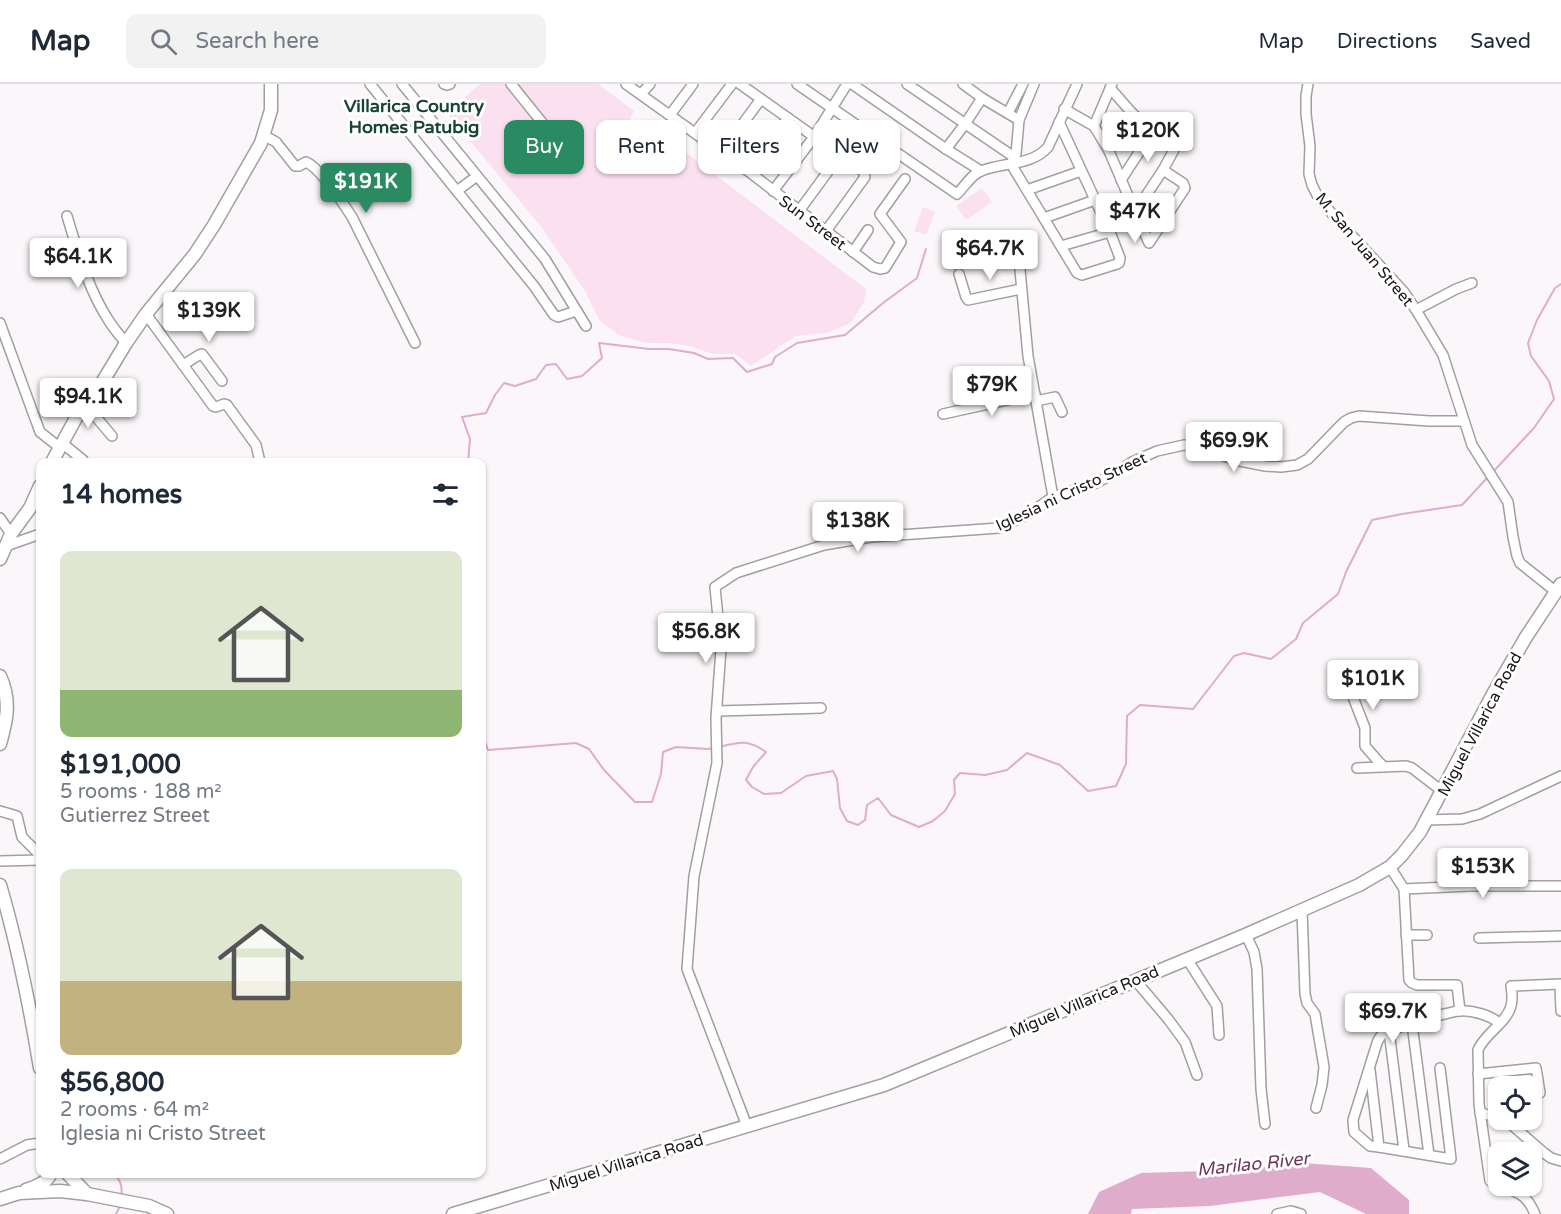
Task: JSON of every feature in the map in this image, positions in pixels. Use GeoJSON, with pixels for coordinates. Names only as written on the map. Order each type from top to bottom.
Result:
{"type":"FeatureCollection","features":[{"type":"Feature","properties":{"kind":"main road"},"geometry":{"type":"LineString","coordinates":[[54,458],[85,404],[100,386],[126,343],[214,225],[264,136],[271,110],[271,84]]}},
{"type":"Feature","properties":{"kind":"main road"},"geometry":{"type":"LineString","coordinates":[[0,559],[8,540],[30,508],[36,495]]}},
{"type":"Feature","properties":{"kind":"main road","name":"Miguel Villarica Road"},"geometry":{"type":"LineString","coordinates":[[453,1214],[884,1084],[1246,935],[1359,885],[1390,867],[1420,832],[1526,637],[1558,587]]}},
{"type":"Feature","properties":{"kind":"main road"},"geometry":{"type":"LineString","coordinates":[[0,676],[8,698],[0,744]]}},
{"type":"Feature","properties":{"kind":"main road"},"geometry":{"type":"LineString","coordinates":[[0,885],[26,987],[36,1045]]}},
{"type":"Feature","properties":{"kind":"main road"},"geometry":{"type":"LineString","coordinates":[[0,1199],[37,1186],[48,1178]]}},
{"type":"Feature","properties":{"kind":"main road"},"geometry":{"type":"LineString","coordinates":[[58,1178],[60,1191]]}},
{"type":"Feature","properties":{"kind":"main road"},"geometry":{"type":"LineString","coordinates":[[72,1178],[87,1194]]}},
{"type":"Feature","properties":{"kind":"main road"},"geometry":{"type":"LineString","coordinates":[[19,1193],[60,1191],[87,1194],[149,1206],[167,1214]]}},
{"type":"Feature","properties":{"kind":"street"},"geometry":{"type":"LineString","coordinates":[[370,84],[534,286],[554,315],[558,316],[576,310]]}},
{"type":"Feature","properties":{"kind":"street"},"geometry":{"type":"LineString","coordinates":[[402,84],[545,259],[586,326]]}},
{"type":"Feature","properties":{"kind":"street"},"geometry":{"type":"LineString","coordinates":[[444,84],[450,84]]}},
{"type":"Feature","properties":{"kind":"street"},"geometry":{"type":"LineString","coordinates":[[511,84],[540,120]]}},
{"type":"Feature","properties":{"kind":"street","name":"Sun Street"},"geometry":{"type":"LineString","coordinates":[[627,84],[698,135]]}},
{"type":"Feature","properties":{"kind":"street"},"geometry":{"type":"LineString","coordinates":[[641,94],[650,84]]}},
{"type":"Feature","properties":{"kind":"street"},"geometry":{"type":"LineString","coordinates":[[670,115],[693,84]]}},
{"type":"Feature","properties":{"kind":"street"},"geometry":{"type":"LineString","coordinates":[[695,133],[732,84]]}},
{"type":"Feature","properties":{"kind":"street"},"geometry":{"type":"LineString","coordinates":[[740,84],[813,135]]}},
{"type":"Feature","properties":{"kind":"street"},"geometry":{"type":"LineString","coordinates":[[797,84],[957,194],[981,171],[1013,161],[1021,162],[1042,154],[1048,147],[1077,84]]}},
{"type":"Feature","properties":{"kind":"street"},"geometry":{"type":"LineString","coordinates":[[824,120],[847,84]]}},
{"type":"Feature","properties":{"kind":"street"},"geometry":{"type":"LineString","coordinates":[[852,84],[981,171]]}},
{"type":"Feature","properties":{"kind":"street"},"geometry":{"type":"LineString","coordinates":[[907,84],[1013,161],[1027,190],[1077,273],[1082,275],[1119,263],[1120,258],[1059,122]]}},
{"type":"Feature","properties":{"kind":"street"},"geometry":{"type":"LineString","coordinates":[[963,84],[1019,120]]}},
{"type":"Feature","properties":{"kind":"street","name":"M. San Juan Street"},"geometry":{"type":"LineString","coordinates":[[1308,84],[1306,114],[1310,146],[1309,174],[1312,185],[1333,215],[1404,292],[1416,310],[1443,355],[1472,445],[1508,502],[1513,537],[1520,563],[1558,587]]}},
{"type":"Feature","properties":{"kind":"street"},"geometry":{"type":"LineString","coordinates":[[1094,126],[1111,86],[1132,113],[1175,146],[1163,170],[1135,212]]}},
{"type":"Feature","properties":{"kind":"street"},"geometry":{"type":"LineString","coordinates":[[1013,161],[1025,87]]}},
{"type":"Feature","properties":{"kind":"street"},"geometry":{"type":"LineString","coordinates":[[1008,113],[1025,87]]}},
{"type":"Feature","properties":{"kind":"street"},"geometry":{"type":"LineString","coordinates":[[946,149],[982,98]]}},
{"type":"Feature","properties":{"kind":"street"},"geometry":{"type":"LineString","coordinates":[[745,120],[761,99]]}},
{"type":"Feature","properties":{"kind":"street"},"geometry":{"type":"LineString","coordinates":[[1064,109],[1094,126],[1109,151],[1153,254]]}},
{"type":"Feature","properties":{"kind":"street"},"geometry":{"type":"LineString","coordinates":[[1109,151],[1132,113]]}},
{"type":"Feature","properties":{"kind":"street"},"geometry":{"type":"LineString","coordinates":[[1121,180],[1154,131]]}},
{"type":"Feature","properties":{"kind":"street"},"geometry":{"type":"LineString","coordinates":[[264,136],[276,142],[295,166],[309,163],[345,205],[415,343]]}},
{"type":"Feature","properties":{"kind":"street"},"geometry":{"type":"LineString","coordinates":[[773,191],[813,137]]}},
{"type":"Feature","properties":{"kind":"street"},"geometry":{"type":"LineString","coordinates":[[1149,243],[1185,188],[1183,183],[1163,170]]}},
{"type":"Feature","properties":{"kind":"street"},"geometry":{"type":"LineString","coordinates":[[1027,190],[1081,171]]}},
{"type":"Feature","properties":{"kind":"street","name":"Sun Street"},"geometry":{"type":"LineString","coordinates":[[752,174],[873,267],[880,269],[885,268],[901,242],[880,214],[905,179]]}},
{"type":"Feature","properties":{"kind":"street"},"geometry":{"type":"LineString","coordinates":[[799,211],[826,174]]}},
{"type":"Feature","properties":{"kind":"street"},"geometry":{"type":"LineString","coordinates":[[826,231],[865,177],[864,174]]}},
{"type":"Feature","properties":{"kind":"street"},"geometry":{"type":"LineString","coordinates":[[457,191],[477,176]]}},
{"type":"Feature","properties":{"kind":"street"},"geometry":{"type":"LineString","coordinates":[[1044,218],[1095,200]]}},
{"type":"Feature","properties":{"kind":"street"},"geometry":{"type":"LineString","coordinates":[[67,216],[81,263],[95,294],[109,321],[126,343]]}},
{"type":"Feature","properties":{"kind":"street"},"geometry":{"type":"LineString","coordinates":[[853,252],[868,230]]}},
{"type":"Feature","properties":{"kind":"street"},"geometry":{"type":"LineString","coordinates":[[1061,246],[1110,232]]}},
{"type":"Feature","properties":{"kind":"street"},"geometry":{"type":"LineString","coordinates":[[1019,259],[1028,356],[1053,496]]}},
{"type":"Feature","properties":{"kind":"street"},"geometry":{"type":"LineString","coordinates":[[959,274],[968,300],[1021,288]]}},
{"type":"Feature","properties":{"kind":"street"},"geometry":{"type":"LineString","coordinates":[[1416,310],[1472,283]]}},
{"type":"Feature","properties":{"kind":"street"},"geometry":{"type":"LineString","coordinates":[[146,314],[213,406],[227,405],[256,445],[259,458]]}},
{"type":"Feature","properties":{"kind":"street"},"geometry":{"type":"LineString","coordinates":[[0,323],[40,432],[80,458]]}},
{"type":"Feature","properties":{"kind":"street"},"geometry":{"type":"LineString","coordinates":[[183,365],[202,354],[222,381]]}},
{"type":"Feature","properties":{"kind":"street"},"geometry":{"type":"LineString","coordinates":[[943,414],[1036,398],[1055,398],[1062,412]]}},
{"type":"Feature","properties":{"kind":"street"},"geometry":{"type":"LineString","coordinates":[[85,404],[112,436]]}},
{"type":"Feature","properties":{"kind":"street","name":"Iglesia ni Cristo Street"},"geometry":{"type":"LineString","coordinates":[[747,1126],[687,969],[694,876],[717,763],[717,711],[721,649],[715,587],[739,572],[831,544],[871,537],[999,528],[1030,513],[1053,496],[1096,483],[1132,462],[1157,451],[1184,446],[1196,447],[1240,461],[1281,467],[1297,465],[1308,459],[1344,422],[1351,418],[1359,416],[1464,421]]}},
{"type":"Feature","properties":{"kind":"street"},"geometry":{"type":"LineString","coordinates":[[0,518],[8,540],[36,535]]}},
{"type":"Feature","properties":{"kind":"street"},"geometry":{"type":"LineString","coordinates":[[1341,666],[1365,728],[1365,746],[1377,762],[1384,767]]}},
{"type":"Feature","properties":{"kind":"street"},"geometry":{"type":"LineString","coordinates":[[717,711],[821,708]]}},
{"type":"Feature","properties":{"kind":"street"},"geometry":{"type":"LineString","coordinates":[[1357,768],[1406,766],[1442,791]]}},
{"type":"Feature","properties":{"kind":"street"},"geometry":{"type":"LineString","coordinates":[[1426,820],[1462,819],[1561,776]]}},
{"type":"Feature","properties":{"kind":"street"},"geometry":{"type":"LineString","coordinates":[[0,811],[17,816],[22,837],[36,851]]}},
{"type":"Feature","properties":{"kind":"street"},"geometry":{"type":"LineString","coordinates":[[1470,886],[1500,854]]}},
{"type":"Feature","properties":{"kind":"street"},"geometry":{"type":"LineString","coordinates":[[0,861],[36,861]]}},
{"type":"Feature","properties":{"kind":"street"},"geometry":{"type":"LineString","coordinates":[[1390,867],[1404,889],[1409,980],[1412,983],[1429,986],[1457,985],[1460,1011]]}},
{"type":"Feature","properties":{"kind":"street"},"geometry":{"type":"LineString","coordinates":[[1404,889],[1561,886]]}},
{"type":"Feature","properties":{"kind":"street"},"geometry":{"type":"LineString","coordinates":[[1302,910],[1305,994],[1307,1003],[1314,1014],[1324,1067],[1316,1108]]}},
{"type":"Feature","properties":{"kind":"street"},"geometry":{"type":"LineString","coordinates":[[1246,935],[1254,952],[1257,969],[1261,1089],[1265,1124]]}},
{"type":"Feature","properties":{"kind":"street"},"geometry":{"type":"LineString","coordinates":[[1406,935],[1426,935]]}},
{"type":"Feature","properties":{"kind":"street"},"geometry":{"type":"LineString","coordinates":[[1479,938],[1561,936]]}},
{"type":"Feature","properties":{"kind":"street"},"geometry":{"type":"LineString","coordinates":[[1187,959],[1217,1006],[1219,1035]]}},
{"type":"Feature","properties":{"kind":"street"},"geometry":{"type":"LineString","coordinates":[[1135,980],[1185,1042],[1197,1075]]}},
{"type":"Feature","properties":{"kind":"street"},"geometry":{"type":"LineString","coordinates":[[1488,1167],[1480,1113],[1478,1050],[1481,1042],[1510,1010],[1512,986],[1560,984],[1561,1011]]}},
{"type":"Feature","properties":{"kind":"street"},"geometry":{"type":"LineString","coordinates":[[1440,1068],[1451,1159],[1370,1146],[1354,1132],[1353,1120],[1377,1042],[1382,1035],[1460,1011],[1481,1014],[1500,1023]]}},
{"type":"Feature","properties":{"kind":"street"},"geometry":{"type":"LineString","coordinates":[[1412,1024],[1429,1155]]}},
{"type":"Feature","properties":{"kind":"street"},"geometry":{"type":"LineString","coordinates":[[1389,1031],[1404,1150]]}},
{"type":"Feature","properties":{"kind":"street"},"geometry":{"type":"LineString","coordinates":[[1370,1065],[1379,1147]]}},
{"type":"Feature","properties":{"kind":"street"},"geometry":{"type":"LineString","coordinates":[[1478,1074],[1536,1068],[1537,1076]]}},
{"type":"Feature","properties":{"kind":"street"},"geometry":{"type":"LineString","coordinates":[[1480,1113],[1488,1115]]}},
{"type":"Feature","properties":{"kind":"street"},"geometry":{"type":"LineString","coordinates":[[1518,1130],[1544,1153],[1561,1161]]}},
{"type":"Feature","properties":{"kind":"street"},"geometry":{"type":"LineString","coordinates":[[0,1159],[27,1144],[36,1143]]}},
{"type":"Feature","properties":{"kind":"street"},"geometry":{"type":"LineString","coordinates":[[1525,1196],[1535,1214]]}},
{"type":"Feature","properties":{"kind":"street"},"geometry":{"type":"LineString","coordinates":[[1277,1214],[1291,1211],[1301,1214]]}},
{"type":"Feature","properties":{"kind":"shaded area"},"geometry":{"type":"Polygon","coordinates":[[[480,84],[598,84],[634,111],[630,120],[596,120],[596,174],[686,174],[686,153],[698,162],[698,174],[714,174],[866,289],[864,302],[851,323],[827,333],[796,336],[751,366],[735,354],[713,354],[689,346],[646,343],[619,335],[600,321],[585,291],[542,228],[447,113],[480,84]]]}},
{"type":"Feature","properties":{"kind":"shaded area"},"geometry":{"type":"Polygon","coordinates":[[[982,188],[992,202],[966,220],[956,206],[982,188]]]}},
{"type":"Feature","properties":{"kind":"shaded area"},"geometry":{"type":"Polygon","coordinates":[[[923,207],[935,212],[926,235],[914,231],[923,207]]]}},
{"type":"Feature","properties":{"kind":"shaded area"},"geometry":{"type":"Polygon","coordinates":[[[1303,1163],[1371,1168],[1409,1200],[1409,1214],[1366,1214],[1320,1192],[1210,1206],[1132,1209],[1131,1214],[1088,1214],[1099,1192],[1141,1173],[1241,1170],[1303,1163]]]}},
{"type":"Feature","properties":{"kind":"waterway"},"geometry":{"type":"LineString","coordinates":[[468,458],[470,439],[462,417],[486,413],[504,383],[515,386],[536,379],[546,365],[556,364],[567,379],[582,376],[602,358],[599,343],[669,349],[694,353],[708,359],[733,358],[747,372],[772,364],[775,357],[797,343],[845,335],[917,278],[926,249]]}},
{"type":"Feature","properties":{"kind":"waterway"},"geometry":{"type":"LineString","coordinates":[[1492,473],[1534,428],[1554,399],[1549,381],[1531,356],[1528,343],[1537,320],[1555,288],[1561,284]]}},
{"type":"Feature","properties":{"kind":"waterway"},"geometry":{"type":"LineString","coordinates":[[719,747],[748,743],[766,752],[753,767],[746,780],[752,787],[764,794],[781,793],[806,776],[833,771],[837,779],[840,808],[847,821],[858,825],[865,820],[867,805],[878,798],[891,815],[919,827],[933,821],[945,811],[955,794],[954,780],[960,773],[985,775],[1007,770],[1027,753],[1060,765],[1088,791],[1116,786],[1126,764],[1127,716],[1140,705],[1193,709],[1234,656],[1244,653],[1271,659],[1296,639],[1303,623],[1338,594],[1346,572],[1372,520],[1462,505],[1488,477]]}},
{"type":"Feature","properties":{"kind":"waterway"},"geometry":{"type":"LineString","coordinates":[[486,744],[488,750],[576,743],[589,749],[604,770],[635,802],[652,802],[661,774],[663,752],[676,747],[713,748]]}},
{"type":"Feature","properties":{"kind":"waterway"},"geometry":{"type":"LineString","coordinates":[[117,1178],[122,1190],[121,1197]]}},
{"type":"Feature","properties":{"kind":"waterway"},"geometry":{"type":"LineString","coordinates":[[116,1214],[120,1206]]}},
{"type":"Feature","properties":{"kind":"district","name":"Villarica Country Homes Patubig"},"geometry":{"type":"Point","coordinates":[414,116]}},
{"type":"Feature","properties":{"kind":"water label","name":"Marilao River"},"geometry":{"type":"Point","coordinates":[1253,1164]}}]}
